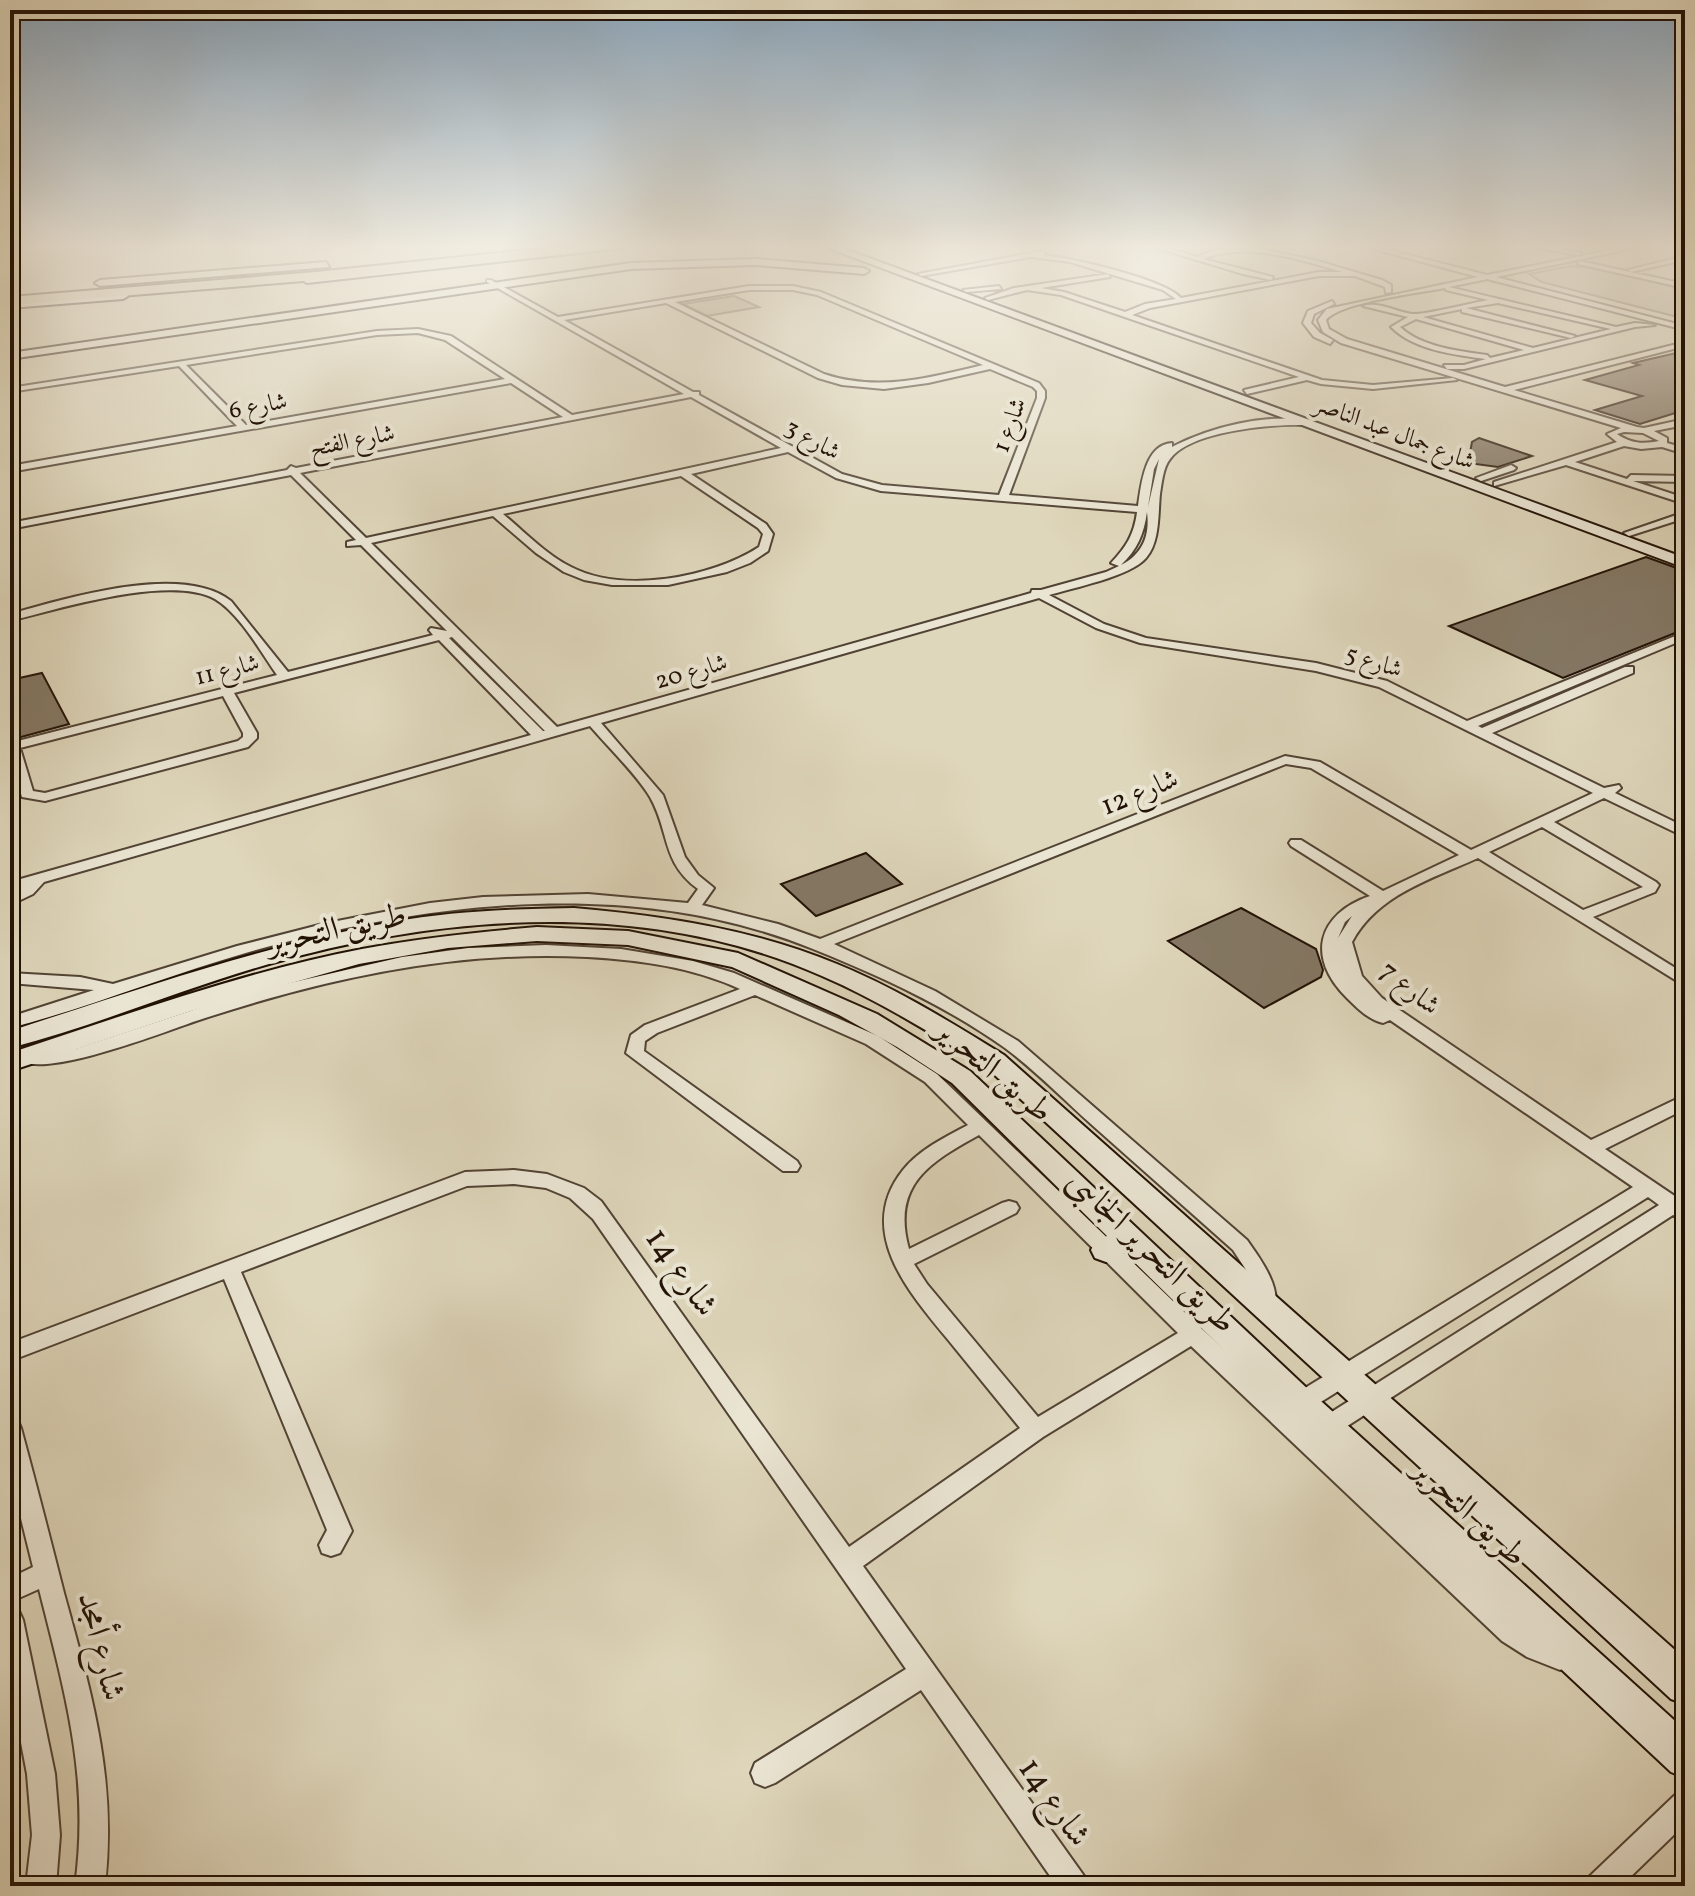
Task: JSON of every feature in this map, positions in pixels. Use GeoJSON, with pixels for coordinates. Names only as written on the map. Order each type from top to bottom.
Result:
{"type":"FeatureCollection","features":[{"type":"Feature","properties":{"kind":"main road"},"geometry":{"type":"LineString","coordinates":[[10,354],[128,336]]}},
{"type":"Feature","properties":{"kind":"main road","name":"شارع جمال عبد الناصر"},"geometry":{"type":"LineString","coordinates":[[1082,336],[1147,356],[1685,553]]}},
{"type":"Feature","properties":{"kind":"main road","name":"شارع جمال عبد الناصر"},"geometry":{"type":"LineString","coordinates":[[1085,336],[1132,359],[1685,563]]}},
{"type":"Feature","properties":{"kind":"main road"},"geometry":{"type":"LineString","coordinates":[[1132,359],[1147,356]]}},
{"type":"Feature","properties":{"kind":"main road","name":"طريق التحرير"},"geometry":{"type":"LineString","coordinates":[[15,1053],[118,997],[298,949],[379,932],[480,917],[552,913],[610,916],[688,925],[781,951],[902,1002],[995,1061],[1685,1685]]}},
{"type":"Feature","properties":{"kind":"main road","name":"طريق التحرير"},"geometry":{"type":"LineString","coordinates":[[15,1053],[272,977],[401,948],[478,937],[546,934],[673,945],[720,955],[764,971],[880,1025],[961,1077],[1117,1244],[1327,1427],[1685,1758]]}},
{"type":"Feature","properties":{"kind":"street"},"geometry":{"type":"LineString","coordinates":[[10,390],[355,336]]}},
{"type":"Feature","properties":{"kind":"street"},"geometry":{"type":"LineString","coordinates":[[441,336],[570,417]]}},
{"type":"Feature","properties":{"kind":"street","name":"شارع 3"},"geometry":{"type":"LineString","coordinates":[[593,336],[858,483],[905,491],[1150,507]]}},
{"type":"Feature","properties":{"kind":"street"},"geometry":{"type":"LineString","coordinates":[[740,336],[825,378],[848,383],[891,386],[991,366]]}},
{"type":"Feature","properties":{"kind":"street","name":"شارع 1"},"geometry":{"type":"LineString","coordinates":[[920,336],[1025,379],[1041,391],[1004,496]]}},
{"type":"Feature","properties":{"kind":"street"},"geometry":{"type":"LineString","coordinates":[[1193,336],[1307,378],[1356,387],[1459,374],[1478,363],[1584,337]]}},
{"type":"Feature","properties":{"kind":"street"},"geometry":{"type":"LineString","coordinates":[[1200,336],[1331,379],[1357,383],[1397,381],[1412,371]]}},
{"type":"Feature","properties":{"kind":"street"},"geometry":{"type":"LineString","coordinates":[[1320,336],[1412,371],[1459,374],[1615,434],[1624,443]]}},
{"type":"Feature","properties":{"kind":"street"},"geometry":{"type":"LineString","coordinates":[[1337,336],[1640,430],[1685,451]]}},
{"type":"Feature","properties":{"kind":"street"},"geometry":{"type":"LineString","coordinates":[[1412,336],[1464,354],[1497,358]]}},
{"type":"Feature","properties":{"kind":"street"},"geometry":{"type":"LineString","coordinates":[[1484,336],[1531,350]]}},
{"type":"Feature","properties":{"kind":"street"},"geometry":{"type":"LineString","coordinates":[[1556,336],[1563,342]]}},
{"type":"Feature","properties":{"kind":"street"},"geometry":{"type":"LineString","coordinates":[[1580,336],[1584,337]]}},
{"type":"Feature","properties":{"kind":"street"},"geometry":{"type":"LineString","coordinates":[[1507,390],[1685,344]]}},
{"type":"Feature","properties":{"kind":"street"},"geometry":{"type":"LineString","coordinates":[[1464,354],[1478,363]]}},
{"type":"Feature","properties":{"kind":"street"},"geometry":{"type":"LineString","coordinates":[[181,364],[244,428]]}},
{"type":"Feature","properties":{"kind":"street"},"geometry":{"type":"LineString","coordinates":[[1247,392],[1307,378]]}},
{"type":"Feature","properties":{"kind":"street","name":"شارع 6"},"geometry":{"type":"LineString","coordinates":[[10,469],[513,380]]}},
{"type":"Feature","properties":{"kind":"street","name":"شارع الفتح"},"geometry":{"type":"LineString","coordinates":[[10,524],[695,393]]}},
{"type":"Feature","properties":{"kind":"street","name":"شارع 20"},"geometry":{"type":"LineString","coordinates":[[10,887],[544,731],[1110,574],[1140,559],[1150,540],[1152,458],[1159,451],[1192,435],[1268,416],[1266,408]]}},
{"type":"Feature","properties":{"kind":"street","name":"شارع 20"},"geometry":{"type":"LineString","coordinates":[[1150,507],[1164,459],[1178,447],[1200,438],[1272,422],[1303,422]]}},
{"type":"Feature","properties":{"kind":"street"},"geometry":{"type":"LineString","coordinates":[[1481,478],[1615,434],[1685,422]]}},
{"type":"Feature","properties":{"kind":"street"},"geometry":{"type":"LineString","coordinates":[[1497,484],[1624,443],[1649,446],[1661,439],[1672,426]]}},
{"type":"Feature","properties":{"kind":"street"},"geometry":{"type":"LineString","coordinates":[[1661,439],[1685,445]]}},
{"type":"Feature","properties":{"kind":"street"},"geometry":{"type":"LineString","coordinates":[[357,543],[794,448]]}},
{"type":"Feature","properties":{"kind":"street"},"geometry":{"type":"LineString","coordinates":[[1566,462],[1685,501]]}},
{"type":"Feature","properties":{"kind":"street"},"geometry":{"type":"LineString","coordinates":[[287,471],[544,731]]}},
{"type":"Feature","properties":{"kind":"street"},"geometry":{"type":"LineString","coordinates":[[495,513],[568,570],[610,581],[642,583],[686,578],[740,564],[764,549],[768,534],[762,526],[682,472]]}},
{"type":"Feature","properties":{"kind":"street"},"geometry":{"type":"LineString","coordinates":[[1619,479],[1685,479]]}},
{"type":"Feature","properties":{"kind":"street"},"geometry":{"type":"LineString","coordinates":[[1629,533],[1685,515]]}},
{"type":"Feature","properties":{"kind":"street"},"geometry":{"type":"LineString","coordinates":[[10,618],[134,590],[162,587],[203,590],[218,595],[227,603],[285,677]]}},
{"type":"Feature","properties":{"kind":"street","name":"شارع 20"},"geometry":{"type":"LineString","coordinates":[[10,876],[544,731],[593,721],[1041,591]]}},
{"type":"Feature","properties":{"kind":"street","name":"شارع 5"},"geometry":{"type":"LineString","coordinates":[[1041,591],[1100,626],[1144,641],[1316,667],[1383,684],[1481,726],[1609,790],[1685,833]]}},
{"type":"Feature","properties":{"kind":"street","name":"شارع 11"},"geometry":{"type":"LineString","coordinates":[[11,746],[448,635]]}},
{"type":"Feature","properties":{"kind":"street"},"geometry":{"type":"LineString","coordinates":[[1481,726],[1685,635]]}},
{"type":"Feature","properties":{"kind":"street"},"geometry":{"type":"LineString","coordinates":[[1481,726],[1685,646]]}},
{"type":"Feature","properties":{"kind":"street"},"geometry":{"type":"LineString","coordinates":[[11,746],[27,794],[45,797],[243,744],[250,738],[250,733],[227,692]]}},
{"type":"Feature","properties":{"kind":"street"},"geometry":{"type":"LineString","coordinates":[[593,721],[656,795],[676,858],[688,876],[706,888],[692,908]]}},
{"type":"Feature","properties":{"kind":"street","name":"شارع 12"},"geometry":{"type":"LineString","coordinates":[[818,945],[1285,760],[1315,765],[1582,916],[1685,981]]}},
{"type":"Feature","properties":{"kind":"street","name":"شارع 5"},"geometry":{"type":"LineString","coordinates":[[1609,790],[1685,822]]}},
{"type":"Feature","properties":{"kind":"street","name":"شارع 7"},"geometry":{"type":"LineString","coordinates":[[1609,790],[1382,897],[1355,922],[1344,942],[1345,952],[1363,989],[1393,1014],[1680,1209]]}},
{"type":"Feature","properties":{"kind":"street"},"geometry":{"type":"LineString","coordinates":[[1542,821],[1651,885],[1650,889],[1582,916]]}},
{"type":"Feature","properties":{"kind":"street"},"geometry":{"type":"LineString","coordinates":[[1296,843],[1382,897]]}},
{"type":"Feature","properties":{"kind":"street"},"geometry":{"type":"LineString","coordinates":[[10,900],[28,891],[40,878]]}},
{"type":"Feature","properties":{"kind":"street"},"geometry":{"type":"LineString","coordinates":[[1382,897],[1353,907],[1336,921],[1329,940],[1331,962],[1341,984],[1368,1010],[1415,1028]]}},
{"type":"Feature","properties":{"kind":"street","name":"طريق التحرير الجانبى"},"geometry":{"type":"LineString","coordinates":[[10,1023],[118,997],[275,940],[422,910],[564,898],[692,908],[756,924],[818,945],[956,1010],[1026,1056],[1240,1245],[1260,1275],[1267,1308]]}},
{"type":"Feature","properties":{"kind":"street","name":"طريق التحرير الجانبى"},"geometry":{"type":"LineString","coordinates":[[15,1053],[40,1059],[76,1055],[300,984],[402,962],[468,953],[546,950],[621,954],[693,966],[755,989],[840,1024],[893,1052],[931,1078],[981,1126],[1117,1244],[1193,1334],[1511,1632],[1536,1648],[1583,1664]]}},
{"type":"Feature","properties":{"kind":"street"},"geometry":{"type":"LineString","coordinates":[[10,978],[80,982],[118,997]]}},
{"type":"Feature","properties":{"kind":"street"},"geometry":{"type":"LineString","coordinates":[[755,989],[651,1029],[637,1039],[635,1053],[790,1166]]}},
{"type":"Feature","properties":{"kind":"street"},"geometry":{"type":"LineString","coordinates":[[1591,1148],[1685,1101]]}},
{"type":"Feature","properties":{"kind":"street"},"geometry":{"type":"LineString","coordinates":[[981,1126],[930,1154],[909,1176],[897,1202],[894,1231],[902,1261],[920,1290],[1035,1430]]}},
{"type":"Feature","properties":{"kind":"street","name":"شارع 14"},"geometry":{"type":"LineString","coordinates":[[10,1352],[465,1179],[513,1175],[556,1184],[591,1203],[599,1213],[1074,1886]]}},
{"type":"Feature","properties":{"kind":"street"},"geometry":{"type":"LineString","coordinates":[[1300,1403],[1649,1187]]}},
{"type":"Feature","properties":{"kind":"street"},"geometry":{"type":"LineString","coordinates":[[902,1261],[1009,1208]]}},
{"type":"Feature","properties":{"kind":"street"},"geometry":{"type":"LineString","coordinates":[[1327,1427],[1680,1209]]}},
{"type":"Feature","properties":{"kind":"street"},"geometry":{"type":"LineString","coordinates":[[229,1267],[340,1531],[331,1545]]}},
{"type":"Feature","properties":{"kind":"street"},"geometry":{"type":"LineString","coordinates":[[847,1563],[1035,1430],[1193,1334]]}},
{"type":"Feature","properties":{"kind":"street","name":"شارع أمجد"},"geometry":{"type":"LineString","coordinates":[[10,1428],[75,1678],[91,1752],[94,1814],[90,1886]]}},
{"type":"Feature","properties":{"kind":"street"},"geometry":{"type":"LineString","coordinates":[[10,1590],[47,1573]]}},
{"type":"Feature","properties":{"kind":"street"},"geometry":{"type":"LineString","coordinates":[[10,1620],[41,1774],[46,1835],[41,1886]]}},
{"type":"Feature","properties":{"kind":"street"},"geometry":{"type":"LineString","coordinates":[[765,1773],[924,1673]]}},
{"type":"Feature","properties":{"kind":"street"},"geometry":{"type":"LineString","coordinates":[[1600,1886],[1685,1805]]}},
{"type":"Feature","properties":{"kind":"building"},"geometry":{"type":"Polygon","coordinates":[[[1685,351],[1685,410],[1640,424],[1595,410],[1642,396],[1585,380],[1639,365],[1633,363],[1685,351]]]}},
{"type":"Feature","properties":{"kind":"building"},"geometry":{"type":"Polygon","coordinates":[[[1479,438],[1532,456],[1498,467],[1468,463],[1472,442],[1479,438]]]}},
{"type":"Feature","properties":{"kind":"building"},"geometry":{"type":"Polygon","coordinates":[[[1646,557],[1685,571],[1685,629],[1563,678],[1449,626],[1646,557]]]}},
{"type":"Feature","properties":{"kind":"building"},"geometry":{"type":"Polygon","coordinates":[[[42,673],[69,724],[10,740],[10,680],[42,673]]]}},
{"type":"Feature","properties":{"kind":"building"},"geometry":{"type":"Polygon","coordinates":[[[866,853],[902,884],[816,916],[781,884],[866,853]]]}},
{"type":"Feature","properties":{"kind":"building"},"geometry":{"type":"Polygon","coordinates":[[[1241,908],[1316,949],[1323,970],[1321,977],[1264,1008],[1168,941],[1241,908]]]}}]}
